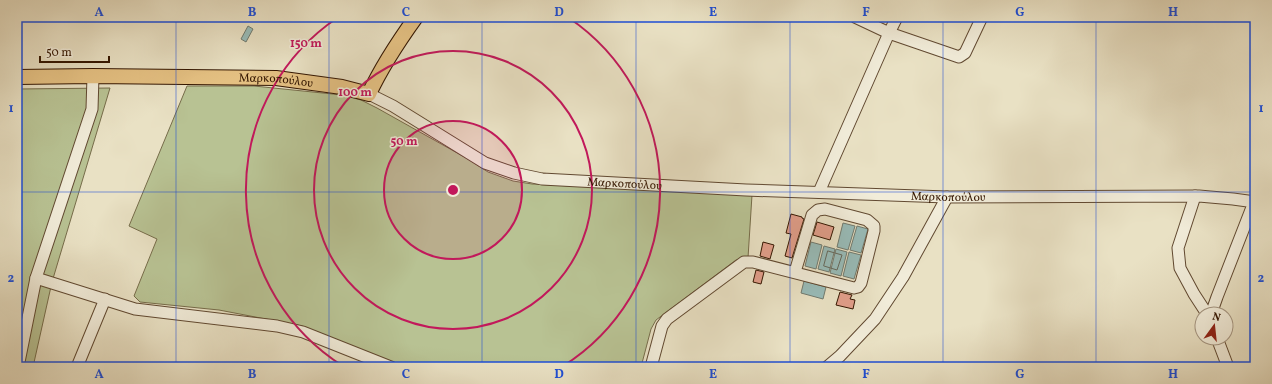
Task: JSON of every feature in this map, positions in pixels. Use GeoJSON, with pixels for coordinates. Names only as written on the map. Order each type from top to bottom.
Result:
{"type":"FeatureCollection","features":[{"type":"Feature","properties":{"kind":"main road"},"geometry":{"type":"LineString","coordinates":[[369,94],[387,58],[416,17]]}},
{"type":"Feature","properties":{"kind":"main road","name":"Μαρκοπούλου"},"geometry":{"type":"LineString","coordinates":[[17,77],[93,76],[276,78],[342,87],[369,94]]}},
{"type":"Feature","properties":{"kind":"street"},"geometry":{"type":"LineString","coordinates":[[855,17],[889,33],[959,57],[965,53],[982,17]]}},
{"type":"Feature","properties":{"kind":"street"},"geometry":{"type":"LineString","coordinates":[[820,192],[897,17]]}},
{"type":"Feature","properties":{"kind":"street"},"geometry":{"type":"LineString","coordinates":[[18,367],[36,278],[92,109],[93,76]]}},
{"type":"Feature","properties":{"kind":"street","name":"Μαρκοπούλου"},"geometry":{"type":"LineString","coordinates":[[369,94],[393,106],[485,163],[514,174],[549,180],[947,197],[1195,196],[1255,202]]}},
{"type":"Feature","properties":{"kind":"street"},"geometry":{"type":"LineString","coordinates":[[1195,196],[1178,248],[1180,268],[1202,306]]}},
{"type":"Feature","properties":{"kind":"street"},"geometry":{"type":"LineString","coordinates":[[827,367],[840,356],[875,319],[902,277],[947,197]]}},
{"type":"Feature","properties":{"kind":"street"},"geometry":{"type":"LineString","coordinates":[[1214,306],[1255,202]]}},
{"type":"Feature","properties":{"kind":"street"},"geometry":{"type":"LineString","coordinates":[[651,367],[662,326],[667,319],[744,262],[753,262],[854,288],[858,287],[861,283],[874,232],[874,226],[867,220],[825,209],[818,210],[812,214],[796,272]]}},
{"type":"Feature","properties":{"kind":"street"},"geometry":{"type":"LineString","coordinates":[[36,278],[135,309],[277,326],[303,332],[391,367]]}},
{"type":"Feature","properties":{"kind":"street"},"geometry":{"type":"LineString","coordinates":[[77,367],[105,299]]}},
{"type":"Feature","properties":{"kind":"street"},"geometry":{"type":"LineString","coordinates":[[1220,346],[1228,367]]}},
{"type":"Feature","properties":{"kind":"green space"},"geometry":{"type":"Polygon","coordinates":[[[187,86],[254,86],[342,95],[361,100],[468,159],[488,172],[513,181],[532,184],[752,195],[748,258],[736,260],[656,320],[651,329],[641,367],[403,367],[302,326],[219,310],[140,302],[134,296],[157,239],[129,226],[187,86]]]}},
{"type":"Feature","properties":{"kind":"green space"},"geometry":{"type":"Polygon","coordinates":[[[110,88],[52,282],[33,367],[17,367],[17,89],[110,88]]]}},
{"type":"Feature","properties":{"kind":"water"},"geometry":{"type":"Polygon","coordinates":[[[248,26],[253,29],[246,42],[241,39],[248,26]]]}},
{"type":"Feature","properties":{"kind":"water"},"geometry":{"type":"Polygon","coordinates":[[[843,223],[855,226],[848,250],[837,247],[843,223]]]}},
{"type":"Feature","properties":{"kind":"water"},"geometry":{"type":"Polygon","coordinates":[[[857,226],[868,229],[861,253],[850,250],[857,226]]]}},
{"type":"Feature","properties":{"kind":"water"},"geometry":{"type":"Polygon","coordinates":[[[811,242],[822,245],[816,269],[805,266],[811,242]]]}},
{"type":"Feature","properties":{"kind":"water"},"geometry":{"type":"Polygon","coordinates":[[[824,246],[835,249],[829,272],[818,269],[824,246]]]}},
{"type":"Feature","properties":{"kind":"water"},"geometry":{"type":"Polygon","coordinates":[[[836,249],[847,252],[841,276],[830,273],[836,249]]]}},
{"type":"Feature","properties":{"kind":"water"},"geometry":{"type":"Polygon","coordinates":[[[849,252],[861,255],[854,279],[843,276],[849,252]]]}},
{"type":"Feature","properties":{"kind":"water"},"geometry":{"type":"Polygon","coordinates":[[[804,281],[826,287],[823,299],[801,293],[804,281]]]}},
{"type":"Feature","properties":{"kind":"building"},"geometry":{"type":"Polygon","coordinates":[[[791,214],[804,219],[792,258],[785,256],[791,234],[786,233],[791,214]]]}},
{"type":"Feature","properties":{"kind":"building"},"geometry":{"type":"Polygon","coordinates":[[[817,222],[834,227],[830,240],[813,235],[817,222]]]}},
{"type":"Feature","properties":{"kind":"building"},"geometry":{"type":"Polygon","coordinates":[[[763,242],[774,245],[770,259],[760,256],[763,242]]]}},
{"type":"Feature","properties":{"kind":"building"},"geometry":{"type":"Polygon","coordinates":[[[756,270],[764,272],[761,284],[753,282],[756,270]]]}},
{"type":"Feature","properties":{"kind":"building"},"geometry":{"type":"Polygon","coordinates":[[[840,292],[852,295],[850,299],[855,300],[853,309],[836,305],[840,292]]]}}]}
